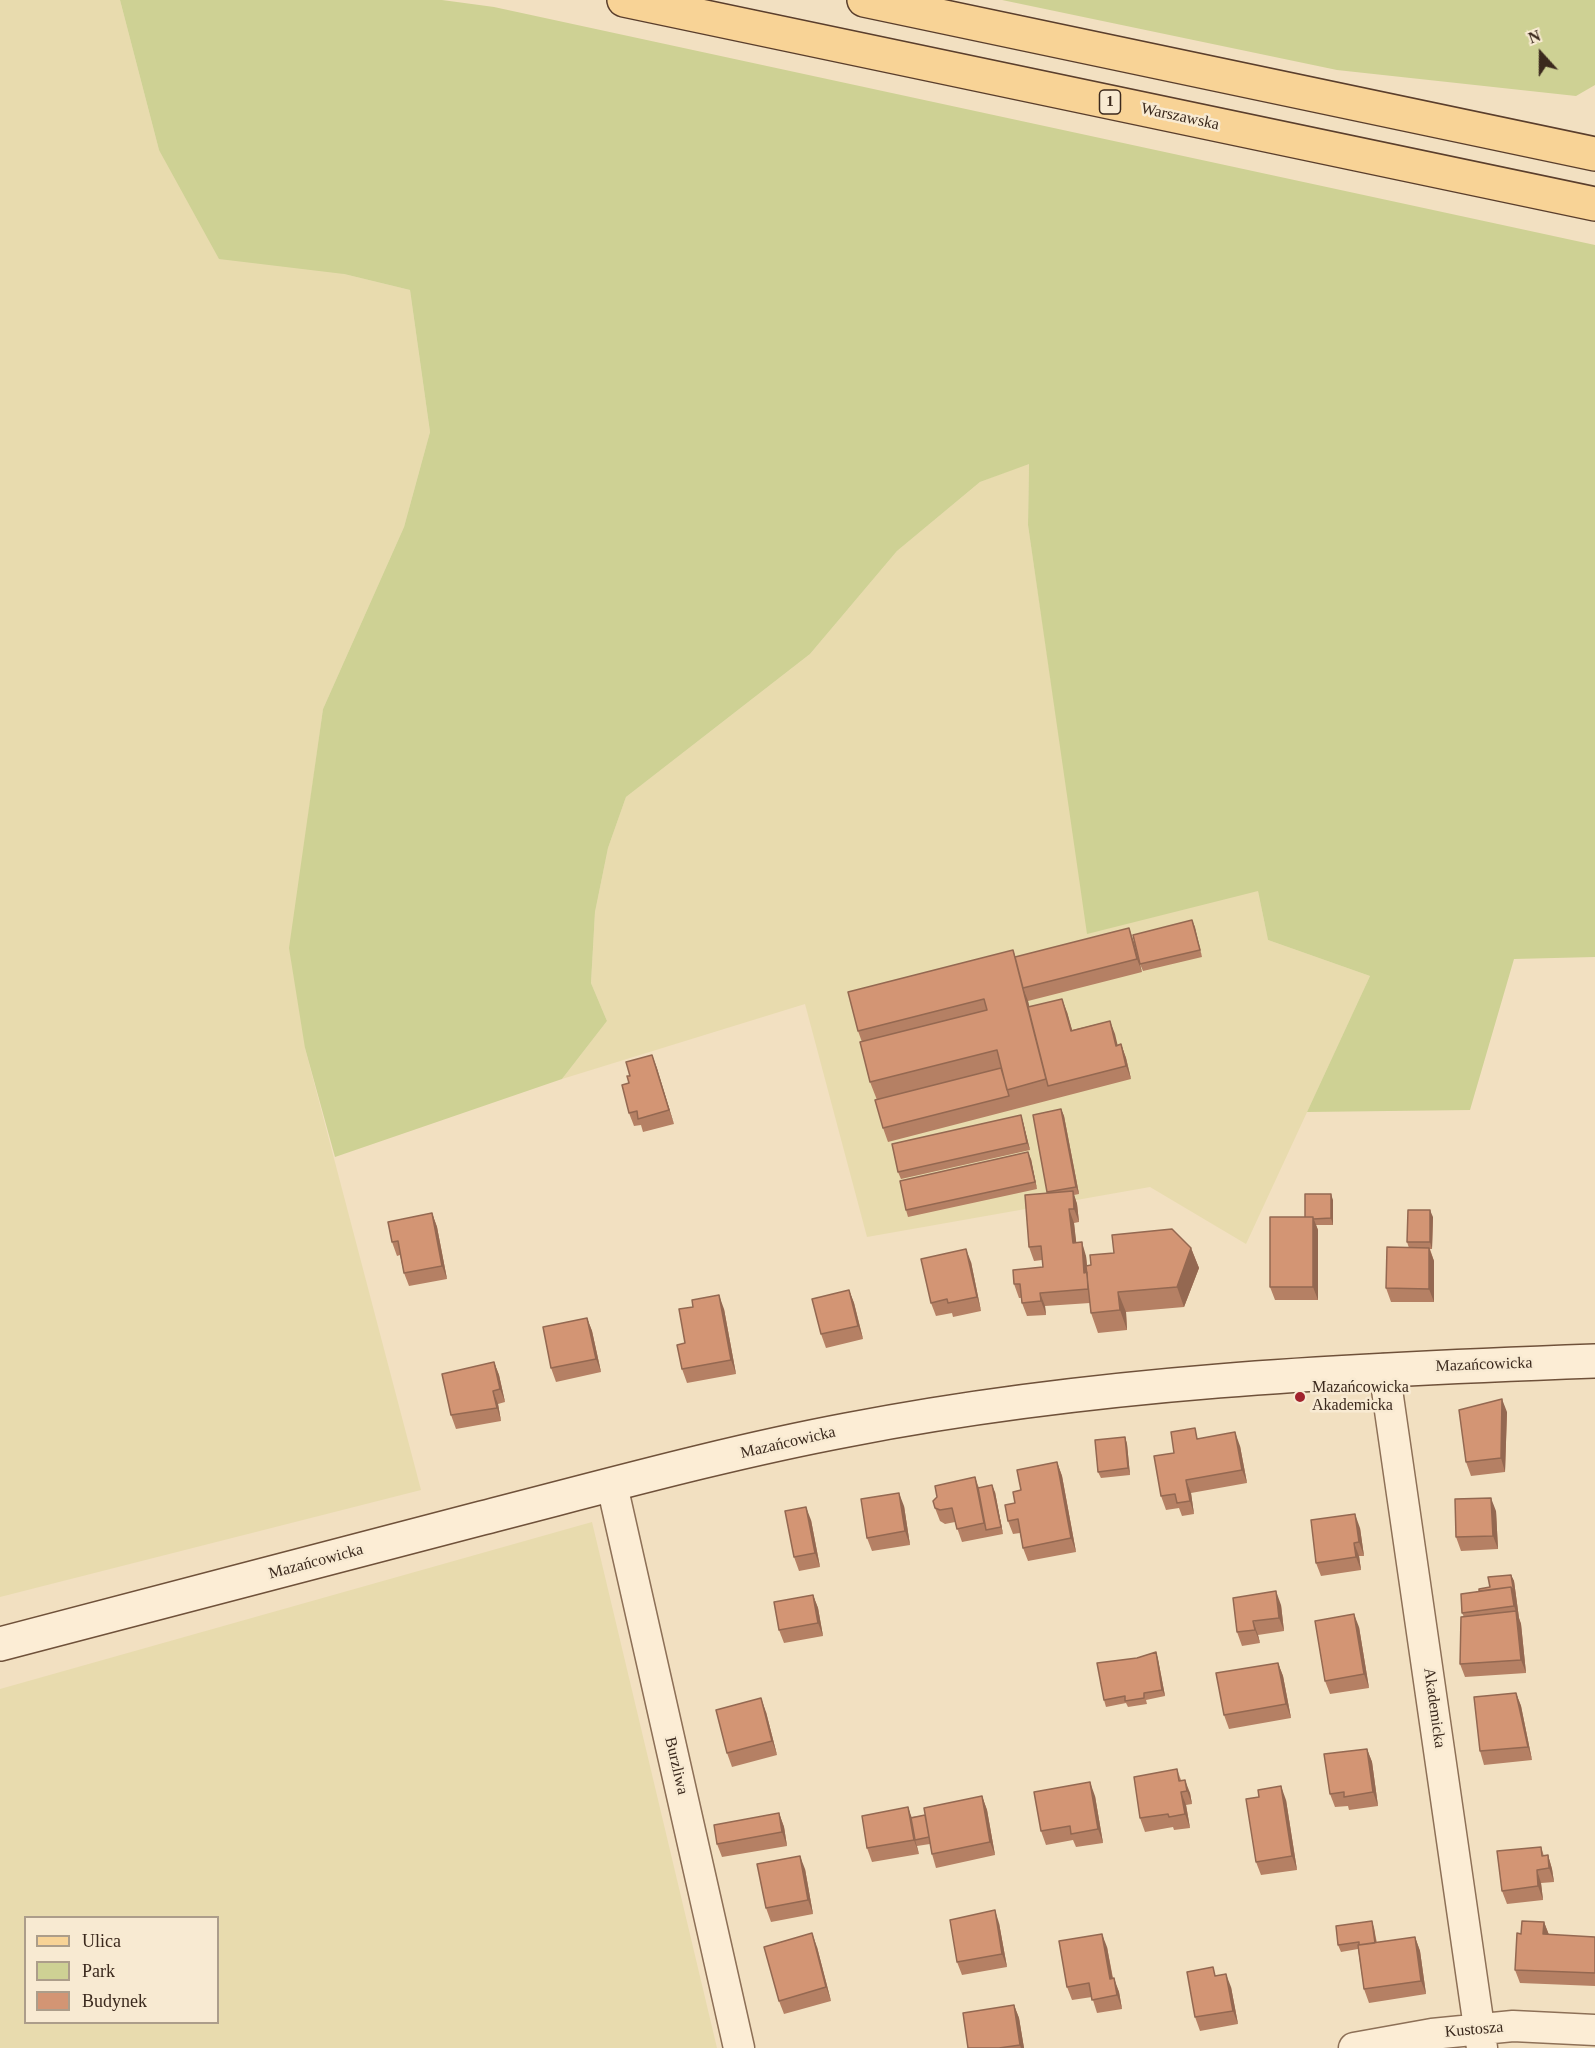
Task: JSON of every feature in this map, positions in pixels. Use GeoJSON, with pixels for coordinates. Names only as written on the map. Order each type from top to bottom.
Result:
{"type":"FeatureCollection","features":[{"type":"Feature","properties":{"kind":"main road","name":"Warszawska"},"geometry":{"type":"LineString","coordinates":[[624,0],[1595,204]]}},
{"type":"Feature","properties":{"kind":"main road"},"geometry":{"type":"LineString","coordinates":[[864,0],[1595,154]]}},
{"type":"Feature","properties":{"kind":"main road"},"geometry":{"type":"LineString","coordinates":[[1544,143],[1568,141],[1595,133]]}},
{"type":"Feature","properties":{"kind":"street","name":"Mazańcowicka"},"geometry":{"type":"LineString","coordinates":[[0,1644],[612,1485],[846,1430],[980,1407],[1113,1390],[1384,1369],[1595,1361]]}},
{"type":"Feature","properties":{"kind":"street","name":"Akademicka"},"geometry":{"type":"LineString","coordinates":[[1384,1369],[1481,2039]]}},
{"type":"Feature","properties":{"kind":"street","name":"Burzliwa"},"geometry":{"type":"LineString","coordinates":[[612,1485],[739,2048]]}},
{"type":"Feature","properties":{"kind":"street","name":"Kustosza"},"geometry":{"type":"LineString","coordinates":[[1354,2048],[1432,2034],[1481,2039],[1513,2026],[1595,2030]]}},
{"type":"Feature","properties":{"kind":"shaded area"},"geometry":{"type":"Polygon","coordinates":[[[0,0],[120,0],[159,150],[344,274],[410,290],[430,432],[404,527],[323,709],[308,818],[305,1048],[421,1490],[0,1597],[0,0]]]}},
{"type":"Feature","properties":{"kind":"shaded area"},"geometry":{"type":"Polygon","coordinates":[[[1029,463],[1028,525],[1069,803],[1258,891],[1268,940],[1370,976],[1246,1244],[1150,1187],[867,1237],[805,1004],[562,1079],[607,1021],[591,983],[595,912],[608,848],[626,797],[810,654],[897,551],[980,482],[1029,463]]]}},
{"type":"Feature","properties":{"kind":"shaded area"},"geometry":{"type":"Polygon","coordinates":[[[592,1522],[717,2048],[0,2048],[0,1689],[592,1522]]]}},
{"type":"Feature","properties":{"kind":"green space"},"geometry":{"type":"Polygon","coordinates":[[[120,0],[442,0],[494,7],[1595,245],[1595,957],[1514,959],[1470,1110],[1307,1112],[1370,976],[1268,940],[1258,891],[1087,934],[1028,525],[1029,464],[980,482],[897,551],[810,654],[626,797],[608,848],[595,912],[591,983],[607,1021],[562,1079],[335,1157],[305,1048],[289,948],[323,709],[404,527],[430,432],[410,290],[344,274],[219,259],[159,150],[120,0]]]}},
{"type":"Feature","properties":{"kind":"green space"},"geometry":{"type":"Polygon","coordinates":[[[1002,0],[1595,0],[1595,85],[1576,96],[1337,70],[1002,0]]]}},
{"type":"Feature","properties":{"kind":"building"},"geometry":{"type":"Polygon","coordinates":[[[1192,920],[1200,950],[1140,964],[1133,935],[1192,920]]]}},
{"type":"Feature","properties":{"kind":"building"},"geometry":{"type":"Polygon","coordinates":[[[1129,928],[1137,959],[1023,988],[1015,957],[1129,928]]]}},
{"type":"Feature","properties":{"kind":"building"},"geometry":{"type":"Polygon","coordinates":[[[1013,950],[1046,1079],[1007,1090],[997,1050],[870,1082],[860,1042],[987,1010],[984,999],[858,1031],[848,992],[1013,950]]]}},
{"type":"Feature","properties":{"kind":"building"},"geometry":{"type":"Polygon","coordinates":[[[1062,999],[1071,1031],[1110,1021],[1116,1046],[1121,1044],[1126,1066],[1048,1086],[1028,1007],[1062,999]]]}},
{"type":"Feature","properties":{"kind":"building"},"geometry":{"type":"Polygon","coordinates":[[[652,1055],[669,1110],[638,1119],[637,1111],[629,1113],[622,1085],[629,1083],[627,1076],[630,1076],[626,1062],[652,1055]]]}},
{"type":"Feature","properties":{"kind":"building"},"geometry":{"type":"Polygon","coordinates":[[[1001,1068],[1009,1096],[883,1128],[875,1100],[1001,1068]]]}},
{"type":"Feature","properties":{"kind":"building"},"geometry":{"type":"Polygon","coordinates":[[[1061,1109],[1076,1187],[1047,1192],[1033,1115],[1061,1109]]]}},
{"type":"Feature","properties":{"kind":"building"},"geometry":{"type":"Polygon","coordinates":[[[1021,1115],[1027,1143],[898,1172],[892,1144],[1021,1115]]]}},
{"type":"Feature","properties":{"kind":"building"},"geometry":{"type":"Polygon","coordinates":[[[1028,1152],[1035,1182],[906,1210],[900,1181],[1028,1152]]]}},
{"type":"Feature","properties":{"kind":"building"},"geometry":{"type":"Polygon","coordinates":[[[1073,1191],[1074,1209],[1069,1209],[1073,1243],[1082,1242],[1084,1273],[1087,1272],[1088,1289],[1040,1293],[1041,1301],[1022,1303],[1020,1284],[1014,1284],[1013,1270],[1043,1267],[1041,1246],[1029,1247],[1025,1195],[1073,1191]]]}},
{"type":"Feature","properties":{"kind":"building"},"geometry":{"type":"Polygon","coordinates":[[[1305,1194],[1331,1194],[1331,1218],[1305,1217],[1305,1194]]]}},
{"type":"Feature","properties":{"kind":"building"},"geometry":{"type":"Polygon","coordinates":[[[1408,1210],[1430,1210],[1430,1242],[1407,1242],[1408,1210]]]}},
{"type":"Feature","properties":{"kind":"building"},"geometry":{"type":"Polygon","coordinates":[[[432,1213],[442,1266],[404,1273],[398,1241],[392,1242],[388,1222],[432,1213]]]}},
{"type":"Feature","properties":{"kind":"building"},"geometry":{"type":"Polygon","coordinates":[[[1270,1217],[1313,1217],[1313,1287],[1270,1287],[1270,1217]]]}},
{"type":"Feature","properties":{"kind":"building"},"geometry":{"type":"Polygon","coordinates":[[[1172,1229],[1191,1248],[1177,1287],[1118,1292],[1120,1310],[1091,1313],[1086,1266],[1091,1265],[1090,1255],[1114,1253],[1112,1235],[1172,1229]]]}},
{"type":"Feature","properties":{"kind":"building"},"geometry":{"type":"Polygon","coordinates":[[[1387,1247],[1429,1248],[1429,1289],[1386,1288],[1387,1247]]]}},
{"type":"Feature","properties":{"kind":"building"},"geometry":{"type":"Polygon","coordinates":[[[966,1249],[977,1297],[948,1303],[947,1299],[931,1303],[921,1259],[966,1249]]]}},
{"type":"Feature","properties":{"kind":"building"},"geometry":{"type":"Polygon","coordinates":[[[849,1290],[858,1326],[821,1334],[812,1299],[849,1290]]]}},
{"type":"Feature","properties":{"kind":"building"},"geometry":{"type":"Polygon","coordinates":[[[719,1295],[731,1360],[682,1369],[677,1345],[685,1343],[679,1309],[693,1307],[692,1300],[719,1295]]]}},
{"type":"Feature","properties":{"kind":"building"},"geometry":{"type":"Polygon","coordinates":[[[587,1318],[596,1359],[551,1368],[543,1327],[587,1318]]]}},
{"type":"Feature","properties":{"kind":"building"},"geometry":{"type":"Polygon","coordinates":[[[494,1362],[500,1389],[493,1391],[497,1408],[451,1415],[442,1374],[494,1362]]]}},
{"type":"Feature","properties":{"kind":"building"},"geometry":{"type":"Polygon","coordinates":[[[1502,1399],[1501,1458],[1466,1462],[1459,1410],[1502,1399]]]}},
{"type":"Feature","properties":{"kind":"building"},"geometry":{"type":"Polygon","coordinates":[[[1195,1428],[1197,1439],[1235,1432],[1242,1470],[1186,1480],[1190,1501],[1177,1503],[1175,1494],[1161,1496],[1154,1456],[1174,1453],[1171,1432],[1195,1428]]]}},
{"type":"Feature","properties":{"kind":"building"},"geometry":{"type":"Polygon","coordinates":[[[1125,1437],[1128,1468],[1098,1472],[1095,1440],[1125,1437]]]}},
{"type":"Feature","properties":{"kind":"building"},"geometry":{"type":"Polygon","coordinates":[[[1057,1462],[1071,1538],[1023,1548],[1018,1519],[1008,1521],[1005,1505],[1015,1503],[1013,1492],[1021,1490],[1017,1470],[1057,1462]]]}},
{"type":"Feature","properties":{"kind":"building"},"geometry":{"type":"Polygon","coordinates":[[[975,1477],[984,1523],[957,1529],[952,1508],[940,1510],[935,1508],[933,1501],[937,1497],[935,1486],[975,1477]]]}},
{"type":"Feature","properties":{"kind":"building"},"geometry":{"type":"Polygon","coordinates":[[[992,1485],[1001,1527],[986,1530],[978,1488],[992,1485]]]}},
{"type":"Feature","properties":{"kind":"building"},"geometry":{"type":"Polygon","coordinates":[[[899,1493],[905,1531],[867,1538],[861,1499],[899,1493]]]}},
{"type":"Feature","properties":{"kind":"building"},"geometry":{"type":"Polygon","coordinates":[[[1491,1498],[1493,1536],[1456,1537],[1455,1499],[1491,1498]]]}},
{"type":"Feature","properties":{"kind":"building"},"geometry":{"type":"Polygon","coordinates":[[[806,1507],[815,1553],[794,1557],[785,1511],[806,1507]]]}},
{"type":"Feature","properties":{"kind":"building"},"geometry":{"type":"Polygon","coordinates":[[[1355,1514],[1359,1542],[1354,1543],[1356,1557],[1316,1563],[1311,1520],[1355,1514]]]}},
{"type":"Feature","properties":{"kind":"building"},"geometry":{"type":"Polygon","coordinates":[[[1511,1575],[1514,1593],[1511,1587],[1479,1591],[1479,1589],[1490,1587],[1488,1577],[1511,1575]]]}},
{"type":"Feature","properties":{"kind":"building"},"geometry":{"type":"Polygon","coordinates":[[[1511,1587],[1514,1606],[1462,1613],[1461,1594],[1511,1587]]]}},
{"type":"Feature","properties":{"kind":"building"},"geometry":{"type":"Polygon","coordinates":[[[1276,1591],[1279,1618],[1253,1621],[1255,1630],[1237,1632],[1233,1598],[1276,1591]]]}},
{"type":"Feature","properties":{"kind":"building"},"geometry":{"type":"Polygon","coordinates":[[[813,1595],[818,1623],[779,1630],[774,1602],[813,1595]]]}},
{"type":"Feature","properties":{"kind":"building"},"geometry":{"type":"Polygon","coordinates":[[[1516,1611],[1521,1660],[1460,1664],[1461,1617],[1516,1611]]]}},
{"type":"Feature","properties":{"kind":"building"},"geometry":{"type":"Polygon","coordinates":[[[1354,1614],[1364,1674],[1325,1681],[1315,1621],[1354,1614]]]}},
{"type":"Feature","properties":{"kind":"building"},"geometry":{"type":"Polygon","coordinates":[[[1156,1652],[1162,1690],[1144,1693],[1144,1698],[1125,1701],[1125,1696],[1104,1700],[1097,1663],[1137,1658],[1156,1652]]]}},
{"type":"Feature","properties":{"kind":"building"},"geometry":{"type":"Polygon","coordinates":[[[1278,1663],[1286,1704],[1224,1715],[1216,1673],[1278,1663]]]}},
{"type":"Feature","properties":{"kind":"building"},"geometry":{"type":"Polygon","coordinates":[[[1516,1693],[1528,1747],[1480,1751],[1474,1697],[1516,1693]]]}},
{"type":"Feature","properties":{"kind":"building"},"geometry":{"type":"Polygon","coordinates":[[[761,1698],[772,1741],[727,1753],[716,1710],[761,1698]]]}},
{"type":"Feature","properties":{"kind":"building"},"geometry":{"type":"Polygon","coordinates":[[[1367,1749],[1373,1792],[1344,1797],[1344,1792],[1330,1794],[1324,1754],[1367,1749]]]}},
{"type":"Feature","properties":{"kind":"building"},"geometry":{"type":"Polygon","coordinates":[[[1177,1769],[1179,1781],[1185,1780],[1187,1791],[1181,1792],[1185,1814],[1140,1818],[1134,1777],[1177,1769]]]}},
{"type":"Feature","properties":{"kind":"building"},"geometry":{"type":"Polygon","coordinates":[[[1090,1782],[1098,1829],[1071,1834],[1070,1826],[1041,1831],[1034,1792],[1090,1782]]]}},
{"type":"Feature","properties":{"kind":"building"},"geometry":{"type":"Polygon","coordinates":[[[1281,1786],[1292,1856],[1256,1862],[1246,1799],[1259,1797],[1258,1790],[1281,1786]]]}},
{"type":"Feature","properties":{"kind":"building"},"geometry":{"type":"Polygon","coordinates":[[[982,1796],[990,1842],[932,1854],[924,1808],[982,1796]]]}},
{"type":"Feature","properties":{"kind":"building"},"geometry":{"type":"Polygon","coordinates":[[[908,1807],[914,1840],[867,1848],[862,1816],[908,1807]]]}},
{"type":"Feature","properties":{"kind":"building"},"geometry":{"type":"Polygon","coordinates":[[[779,1813],[782,1832],[717,1844],[714,1825],[779,1813]]]}},
{"type":"Feature","properties":{"kind":"building"},"geometry":{"type":"Polygon","coordinates":[[[925,1815],[929,1837],[915,1840],[911,1818],[925,1815]]]}},
{"type":"Feature","properties":{"kind":"building"},"geometry":{"type":"Polygon","coordinates":[[[1541,1847],[1542,1856],[1548,1855],[1549,1868],[1537,1870],[1538,1886],[1502,1891],[1497,1851],[1541,1847]]]}},
{"type":"Feature","properties":{"kind":"building"},"geometry":{"type":"Polygon","coordinates":[[[800,1856],[808,1900],[766,1908],[757,1864],[800,1856]]]}},
{"type":"Feature","properties":{"kind":"building"},"geometry":{"type":"Polygon","coordinates":[[[995,1910],[1002,1954],[957,1962],[950,1920],[995,1910]]]}},
{"type":"Feature","properties":{"kind":"building"},"geometry":{"type":"Polygon","coordinates":[[[1372,1921],[1375,1943],[1359,1945],[1359,1942],[1338,1945],[1336,1926],[1372,1921]]]}},
{"type":"Feature","properties":{"kind":"building"},"geometry":{"type":"Polygon","coordinates":[[[1522,1921],[1544,1922],[1543,1934],[1595,1937],[1595,1973],[1515,1970],[1517,1933],[1521,1934],[1522,1921]]]}},
{"type":"Feature","properties":{"kind":"building"},"geometry":{"type":"Polygon","coordinates":[[[812,1933],[826,1987],[779,2001],[764,1947],[812,1933]]]}},
{"type":"Feature","properties":{"kind":"building"},"geometry":{"type":"Polygon","coordinates":[[[1102,1934],[1110,1979],[1114,1978],[1117,1995],[1092,2000],[1089,1983],[1067,1987],[1059,1941],[1102,1934]]]}},
{"type":"Feature","properties":{"kind":"building"},"geometry":{"type":"Polygon","coordinates":[[[1415,1937],[1421,1981],[1364,1989],[1358,1945],[1415,1937]]]}},
{"type":"Feature","properties":{"kind":"building"},"geometry":{"type":"Polygon","coordinates":[[[1213,1967],[1215,1976],[1226,1974],[1233,2011],[1195,2017],[1187,1972],[1213,1967]]]}},
{"type":"Feature","properties":{"kind":"building"},"geometry":{"type":"Polygon","coordinates":[[[1014,2005],[1020,2045],[968,2048],[963,2013],[1014,2005]]]}},
{"type":"Feature","properties":{"kind":"place","name":"Mazańcowicka Akademicka"},"geometry":{"type":"Point","coordinates":[1300,1397]}}]}
